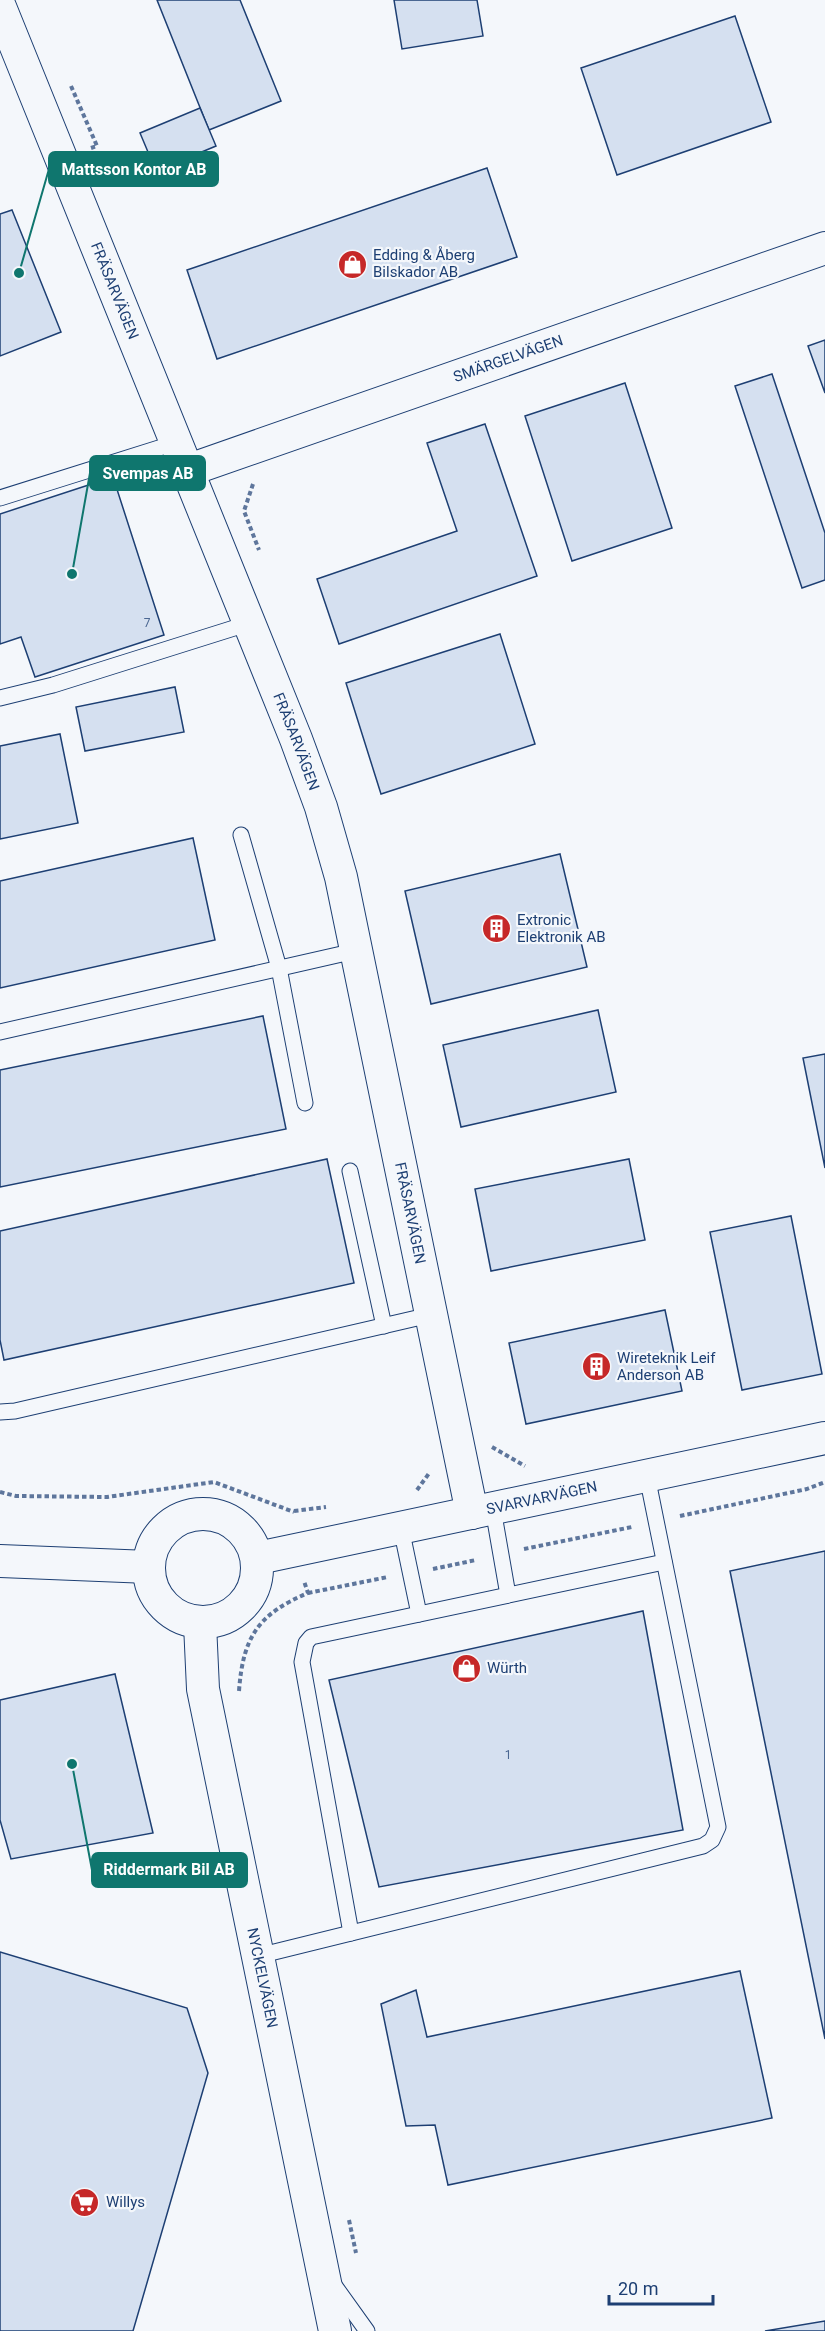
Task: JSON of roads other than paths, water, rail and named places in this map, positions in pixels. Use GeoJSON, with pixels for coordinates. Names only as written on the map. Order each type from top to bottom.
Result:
{"type":"FeatureCollection","features":[{"type":"Feature","properties":{"kind":"street","name":"FRÄSARVÄGEN"},"geometry":{"type":"LineString","coordinates":[[0,7],[183,456],[321,807],[341,877],[430,1315],[482,1511]]}},
{"type":"Feature","properties":{"kind":"street","name":"SMÄRGELVÄGEN"},"geometry":{"type":"LineString","coordinates":[[183,456],[825,248]]}},
{"type":"Feature","properties":{"kind":"street","name":"SVARVARVÄGEN"},"geometry":{"type":"LineString","coordinates":[[258,1558],[825,1438]]}},
{"type":"Feature","properties":{"kind":"street"},"geometry":{"type":"LineString","coordinates":[[191,1515],[222,1517],[238,1526],[258,1558],[257,1580],[249,1598],[239,1609],[222,1620],[200,1624],[183,1618],[167,1608],[154,1587],[149,1567],[150,1553],[157,1536],[179,1519],[191,1515]]}},
{"type":"Feature","properties":{"kind":"street"},"geometry":{"type":"LineString","coordinates":[[0,1561],[149,1567]]}},
{"type":"Feature","properties":{"kind":"street","name":"NYCKELVÄGEN"},"geometry":{"type":"LineString","coordinates":[[200,1624],[203,1689],[335,2331]]}},
{"type":"Feature","properties":{"kind":"lane"},"geometry":{"type":"LineString","coordinates":[[0,498],[183,456]]}},
{"type":"Feature","properties":{"kind":"lane"},"geometry":{"type":"LineString","coordinates":[[0,698],[53,685],[250,623]]}},
{"type":"Feature","properties":{"kind":"lane"},"geometry":{"type":"LineString","coordinates":[[241,835],[279,968],[305,1103]]}},
{"type":"Feature","properties":{"kind":"lane"},"geometry":{"type":"LineString","coordinates":[[0,1032],[355,951]]}},
{"type":"Feature","properties":{"kind":"lane"},"geometry":{"type":"LineString","coordinates":[[350,1171],[384,1326]]}},
{"type":"Feature","properties":{"kind":"lane"},"geometry":{"type":"LineString","coordinates":[[0,1412],[15,1411],[430,1315]]}},
{"type":"Feature","properties":{"kind":"lane"},"geometry":{"type":"LineString","coordinates":[[258,1956],[703,1846],[712,1840],[718,1827],[647,1476]]}},
{"type":"Feature","properties":{"kind":"lane"},"geometry":{"type":"LineString","coordinates":[[482,1511],[501,1554],[508,1595]]}},
{"type":"Feature","properties":{"kind":"lane"},"geometry":{"type":"LineString","coordinates":[[401,1528],[419,1614]]}},
{"type":"Feature","properties":{"kind":"lane"},"geometry":{"type":"LineString","coordinates":[[351,1933],[302,1662],[303,1651],[311,1637],[664,1562]]}},
{"type":"Feature","properties":{"kind":"lane"},"geometry":{"type":"LineString","coordinates":[[322,2268],[367,2331]]}},
{"type":"Feature","properties":{"kind":"place","name":"Edding & Åberg Bilskador AB"},"geometry":{"type":"Point","coordinates":[352,264]}},
{"type":"Feature","properties":{"kind":"place","name":"Mattsson Kontor AB"},"geometry":{"type":"Point","coordinates":[19,273]}},
{"type":"Feature","properties":{"kind":"place","name":"Svempas AB"},"geometry":{"type":"Point","coordinates":[72,574]}},
{"type":"Feature","properties":{"kind":"place","name":"Extronic Elektronik AB"},"geometry":{"type":"Point","coordinates":[496,929]}},
{"type":"Feature","properties":{"kind":"place","name":"Wireteknik Leif Anderson AB"},"geometry":{"type":"Point","coordinates":[596,1367]}},
{"type":"Feature","properties":{"kind":"place","name":"Würth"},"geometry":{"type":"Point","coordinates":[466,1668]}},
{"type":"Feature","properties":{"kind":"place","name":"Riddermark Bil AB"},"geometry":{"type":"Point","coordinates":[72,1764]}},
{"type":"Feature","properties":{"kind":"place","name":"Willys"},"geometry":{"type":"Point","coordinates":[85,2202]}}]}
